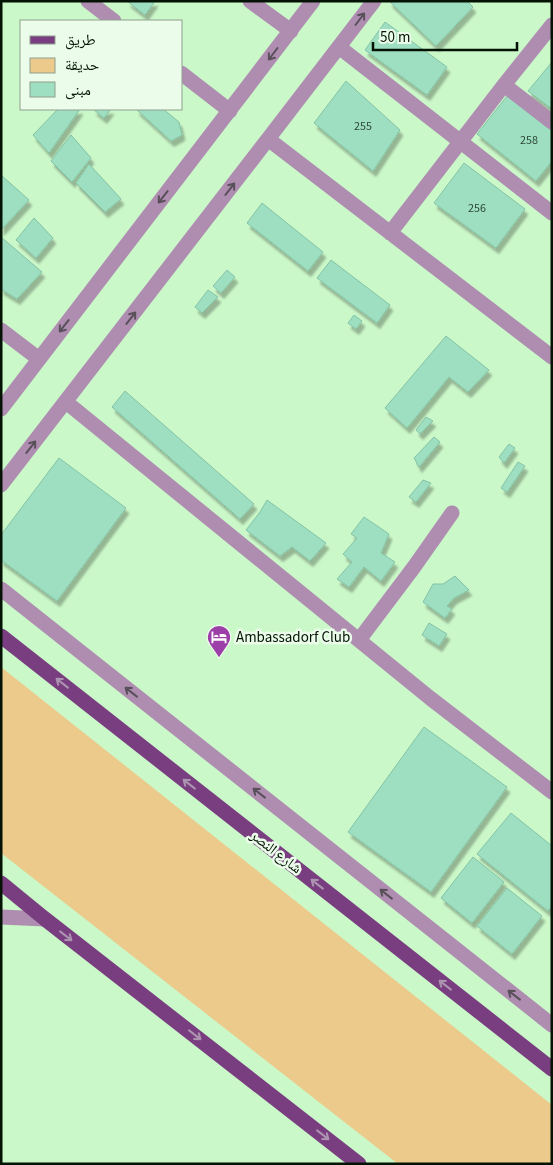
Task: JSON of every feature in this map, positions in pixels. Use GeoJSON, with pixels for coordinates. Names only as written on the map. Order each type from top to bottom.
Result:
{"type":"FeatureCollection","features":[{"type":"Feature","properties":{"kind":"main road","name":"شارع النصر"},"geometry":{"type":"LineString","coordinates":[[1,636],[552,1069]]}},
{"type":"Feature","properties":{"kind":"main road"},"geometry":{"type":"LineString","coordinates":[[1,883],[360,1164]]}},
{"type":"Feature","properties":{"kind":"street"},"geometry":{"type":"LineString","coordinates":[[88,1],[113,20]]}},
{"type":"Feature","properties":{"kind":"street"},"geometry":{"type":"LineString","coordinates":[[250,1],[290,31]]}},
{"type":"Feature","properties":{"kind":"street"},"geometry":{"type":"LineString","coordinates":[[1,409],[313,1]]}},
{"type":"Feature","properties":{"kind":"street"},"geometry":{"type":"LineString","coordinates":[[1,485],[374,1]]}},
{"type":"Feature","properties":{"kind":"street"},"geometry":{"type":"LineString","coordinates":[[390,233],[552,25]]}},
{"type":"Feature","properties":{"kind":"street"},"geometry":{"type":"LineString","coordinates":[[339,47],[552,213]]}},
{"type":"Feature","properties":{"kind":"street"},"geometry":{"type":"LineString","coordinates":[[182,74],[230,110]]}},
{"type":"Feature","properties":{"kind":"street"},"geometry":{"type":"LineString","coordinates":[[504,85],[552,122]]}},
{"type":"Feature","properties":{"kind":"street"},"geometry":{"type":"LineString","coordinates":[[268,140],[552,357]]}},
{"type":"Feature","properties":{"kind":"street"},"geometry":{"type":"LineString","coordinates":[[1,330],[39,358]]}},
{"type":"Feature","properties":{"kind":"street"},"geometry":{"type":"LineString","coordinates":[[66,402],[430,698],[552,792]]}},
{"type":"Feature","properties":{"kind":"street"},"geometry":{"type":"LineString","coordinates":[[359,640],[414,567],[452,512]]}},
{"type":"Feature","properties":{"kind":"street"},"geometry":{"type":"LineString","coordinates":[[1,590],[552,1025]]}},
{"type":"Feature","properties":{"kind":"street"},"geometry":{"type":"LineString","coordinates":[[1,916],[45,919]]}},
{"type":"Feature","properties":{"kind":"green space"},"geometry":{"type":"Polygon","coordinates":[[[1,667],[552,1105],[552,1164],[398,1164],[1,853],[1,667]]]}},
{"type":"Feature","properties":{"kind":"building"},"geometry":{"type":"Polygon","coordinates":[[[127,1],[155,1],[145,15],[127,1]]]}},
{"type":"Feature","properties":{"kind":"building"},"geometry":{"type":"Polygon","coordinates":[[[389,1],[467,1],[473,7],[436,46],[389,1]]]}},
{"type":"Feature","properties":{"kind":"building"},"geometry":{"type":"Polygon","coordinates":[[[385,22],[447,67],[427,95],[365,50],[385,22]]]}},
{"type":"Feature","properties":{"kind":"building"},"geometry":{"type":"Polygon","coordinates":[[[552,62],[552,109],[528,91],[552,62]]]}},
{"type":"Feature","properties":{"kind":"building"},"geometry":{"type":"Polygon","coordinates":[[[346,81],[400,130],[373,171],[314,123],[346,81]]]}},
{"type":"Feature","properties":{"kind":"building"},"geometry":{"type":"Polygon","coordinates":[[[507,96],[552,131],[552,161],[536,181],[477,134],[507,96]]]}},
{"type":"Feature","properties":{"kind":"building"},"geometry":{"type":"Polygon","coordinates":[[[57,110],[79,110],[49,153],[33,135],[57,110]]]}},
{"type":"Feature","properties":{"kind":"building"},"geometry":{"type":"Polygon","coordinates":[[[94,110],[110,110],[104,118],[94,110]]]}},
{"type":"Feature","properties":{"kind":"building"},"geometry":{"type":"Polygon","coordinates":[[[137,110],[164,110],[179,122],[182,135],[171,141],[137,110]]]}},
{"type":"Feature","properties":{"kind":"building"},"geometry":{"type":"Polygon","coordinates":[[[71,135],[91,158],[72,182],[51,161],[71,135]]]}},
{"type":"Feature","properties":{"kind":"building"},"geometry":{"type":"Polygon","coordinates":[[[464,163],[525,209],[496,248],[434,203],[464,163]]]}},
{"type":"Feature","properties":{"kind":"building"},"geometry":{"type":"Polygon","coordinates":[[[89,164],[121,199],[105,212],[76,183],[89,164]]]}},
{"type":"Feature","properties":{"kind":"building"},"geometry":{"type":"Polygon","coordinates":[[[1,175],[29,200],[1,230],[1,175]]]}},
{"type":"Feature","properties":{"kind":"building"},"geometry":{"type":"Polygon","coordinates":[[[262,203],[323,252],[308,271],[247,223],[262,203]]]}},
{"type":"Feature","properties":{"kind":"building"},"geometry":{"type":"Polygon","coordinates":[[[34,218],[53,238],[36,258],[16,240],[34,218]]]}},
{"type":"Feature","properties":{"kind":"building"},"geometry":{"type":"Polygon","coordinates":[[[1,237],[42,272],[17,299],[1,289],[1,237]]]}},
{"type":"Feature","properties":{"kind":"building"},"geometry":{"type":"Polygon","coordinates":[[[331,260],[390,305],[377,323],[317,278],[331,260]]]}},
{"type":"Feature","properties":{"kind":"building"},"geometry":{"type":"Polygon","coordinates":[[[227,270],[235,277],[221,293],[213,286],[227,270]]]}},
{"type":"Feature","properties":{"kind":"building"},"geometry":{"type":"Polygon","coordinates":[[[208,290],[218,297],[202,313],[195,307],[208,290]]]}},
{"type":"Feature","properties":{"kind":"building"},"geometry":{"type":"Polygon","coordinates":[[[354,315],[362,321],[356,329],[348,323],[354,315]]]}},
{"type":"Feature","properties":{"kind":"building"},"geometry":{"type":"Polygon","coordinates":[[[446,336],[489,370],[468,392],[449,377],[407,428],[385,408],[446,336]]]}},
{"type":"Feature","properties":{"kind":"building"},"geometry":{"type":"Polygon","coordinates":[[[125,391],[254,504],[240,519],[112,407],[125,391]]]}},
{"type":"Feature","properties":{"kind":"building"},"geometry":{"type":"Polygon","coordinates":[[[426,417],[433,421],[420,434],[416,430],[426,417]]]}},
{"type":"Feature","properties":{"kind":"building"},"geometry":{"type":"Polygon","coordinates":[[[434,437],[440,442],[419,467],[414,458],[434,437]]]}},
{"type":"Feature","properties":{"kind":"building"},"geometry":{"type":"Polygon","coordinates":[[[509,444],[515,448],[504,463],[499,457],[509,444]]]}},
{"type":"Feature","properties":{"kind":"building"},"geometry":{"type":"Polygon","coordinates":[[[59,458],[126,508],[57,601],[1,560],[1,535],[59,458]]]}},
{"type":"Feature","properties":{"kind":"building"},"geometry":{"type":"Polygon","coordinates":[[[518,462],[525,466],[507,492],[501,488],[518,462]]]}},
{"type":"Feature","properties":{"kind":"building"},"geometry":{"type":"Polygon","coordinates":[[[423,480],[431,483],[416,502],[409,497],[423,480]]]}},
{"type":"Feature","properties":{"kind":"building"},"geometry":{"type":"Polygon","coordinates":[[[267,500],[326,543],[310,561],[292,547],[280,556],[246,530],[267,500]]]}},
{"type":"Feature","properties":{"kind":"building"},"geometry":{"type":"Polygon","coordinates":[[[364,517],[389,534],[381,553],[395,562],[381,581],[364,567],[349,587],[337,579],[352,562],[343,554],[357,538],[351,534],[364,517]]]}},
{"type":"Feature","properties":{"kind":"building"},"geometry":{"type":"Polygon","coordinates":[[[455,576],[469,590],[454,598],[447,606],[452,609],[445,618],[423,602],[433,584],[443,584],[455,576]]]}},
{"type":"Feature","properties":{"kind":"building"},"geometry":{"type":"Polygon","coordinates":[[[429,623],[447,634],[439,646],[422,635],[429,623]]]}},
{"type":"Feature","properties":{"kind":"building"},"geometry":{"type":"Polygon","coordinates":[[[424,727],[507,787],[431,892],[348,832],[424,727]]]}},
{"type":"Feature","properties":{"kind":"building"},"geometry":{"type":"Polygon","coordinates":[[[511,813],[552,846],[552,906],[548,911],[477,854],[511,813]]]}},
{"type":"Feature","properties":{"kind":"building"},"geometry":{"type":"Polygon","coordinates":[[[473,857],[504,882],[472,923],[441,898],[473,857]]]}},
{"type":"Feature","properties":{"kind":"building"},"geometry":{"type":"Polygon","coordinates":[[[507,888],[542,916],[512,954],[477,926],[507,888]]]}},
{"type":"Feature","properties":{"kind":"place","name":"Ambassadorf Club"},"geometry":{"type":"Point","coordinates":[219,658]}}]}
